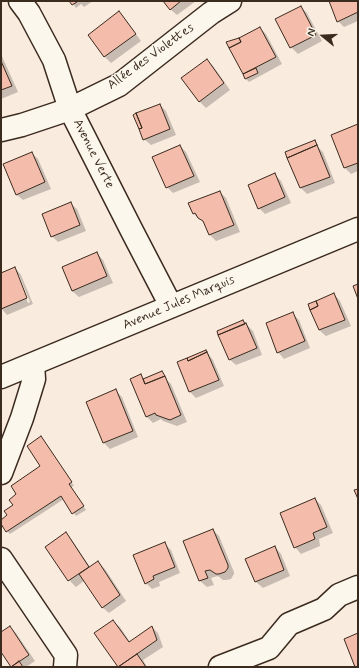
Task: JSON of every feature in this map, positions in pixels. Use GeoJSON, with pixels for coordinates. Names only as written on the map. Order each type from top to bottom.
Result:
{"type":"FeatureCollection","features":[{"type":"Feature","properties":{"kind":"street","name":"Avenue Verte"},"geometry":{"type":"LineString","coordinates":[[20,1],[29,13],[54,60],[70,109],[171,306]]}},
{"type":"Feature","properties":{"kind":"street","name":"Allée des Violettes"},"geometry":{"type":"LineString","coordinates":[[1,130],[22,125],[70,109],[119,85],[205,18],[230,1]]}},
{"type":"Feature","properties":{"kind":"street","name":"Avenue Jules Marquis"},"geometry":{"type":"LineString","coordinates":[[1,377],[358,229]]}},
{"type":"Feature","properties":{"kind":"street"},"geometry":{"type":"LineString","coordinates":[[1,473],[22,418],[34,378],[33,364]]}},
{"type":"Feature","properties":{"kind":"street"},"geometry":{"type":"LineString","coordinates":[[1,559],[66,655],[65,667]]}},
{"type":"Feature","properties":{"kind":"street"},"geometry":{"type":"LineString","coordinates":[[220,667],[269,648],[289,624],[324,609],[339,595],[358,588]]}},
{"type":"Feature","properties":{"kind":"building"},"geometry":{"type":"Polygon","coordinates":[[[69,1],[77,1],[77,2],[72,5],[69,1]]]}},
{"type":"Feature","properties":{"kind":"building"},"geometry":{"type":"Polygon","coordinates":[[[163,1],[181,1],[170,10],[163,1]]]}},
{"type":"Feature","properties":{"kind":"building"},"geometry":{"type":"Polygon","coordinates":[[[329,1],[358,1],[358,12],[337,22],[329,1]]]}},
{"type":"Feature","properties":{"kind":"building"},"geometry":{"type":"Polygon","coordinates":[[[301,6],[316,35],[290,48],[275,19],[301,6]]]}},
{"type":"Feature","properties":{"kind":"building"},"geometry":{"type":"Polygon","coordinates":[[[119,11],[136,34],[104,57],[88,35],[119,11]]]}},
{"type":"Feature","properties":{"kind":"building"},"geometry":{"type":"Polygon","coordinates":[[[260,27],[276,57],[243,74],[229,48],[241,42],[239,38],[260,27]]]}},
{"type":"Feature","properties":{"kind":"building"},"geometry":{"type":"Polygon","coordinates":[[[239,38],[241,42],[229,48],[226,42],[239,38]]]}},
{"type":"Feature","properties":{"kind":"building"},"geometry":{"type":"Polygon","coordinates":[[[207,59],[224,83],[199,102],[181,78],[207,59]]]}},
{"type":"Feature","properties":{"kind":"building"},"geometry":{"type":"Polygon","coordinates":[[[1,61],[12,86],[1,90],[1,61]]]}},
{"type":"Feature","properties":{"kind":"building"},"geometry":{"type":"Polygon","coordinates":[[[256,68],[258,73],[245,79],[243,74],[256,68]]]}},
{"type":"Feature","properties":{"kind":"building"},"geometry":{"type":"Polygon","coordinates":[[[160,104],[170,129],[143,140],[139,129],[142,128],[136,113],[160,104]]]}},
{"type":"Feature","properties":{"kind":"building"},"geometry":{"type":"Polygon","coordinates":[[[136,113],[142,128],[139,129],[133,115],[136,113]]]}},
{"type":"Feature","properties":{"kind":"building"},"geometry":{"type":"Polygon","coordinates":[[[358,124],[358,163],[344,168],[331,135],[358,124]]]}},
{"type":"Feature","properties":{"kind":"building"},"geometry":{"type":"Polygon","coordinates":[[[315,140],[317,145],[287,158],[285,152],[315,140]]]}},
{"type":"Feature","properties":{"kind":"building"},"geometry":{"type":"Polygon","coordinates":[[[180,145],[194,176],[166,188],[152,157],[180,145]]]}},
{"type":"Feature","properties":{"kind":"building"},"geometry":{"type":"Polygon","coordinates":[[[317,145],[330,177],[300,188],[287,158],[317,145]]]}},
{"type":"Feature","properties":{"kind":"building"},"geometry":{"type":"Polygon","coordinates":[[[32,152],[45,182],[16,195],[3,164],[32,152]]]}},
{"type":"Feature","properties":{"kind":"building"},"geometry":{"type":"Polygon","coordinates":[[[275,173],[285,197],[258,209],[248,185],[275,173]]]}},
{"type":"Feature","properties":{"kind":"building"},"geometry":{"type":"Polygon","coordinates":[[[220,191],[234,225],[209,235],[203,221],[198,218],[195,213],[193,214],[188,203],[220,191]]]}},
{"type":"Feature","properties":{"kind":"building"},"geometry":{"type":"Polygon","coordinates":[[[71,202],[80,225],[51,237],[42,214],[71,202]]]}},
{"type":"Feature","properties":{"kind":"building"},"geometry":{"type":"Polygon","coordinates":[[[97,252],[107,276],[72,291],[62,267],[97,252]]]}},
{"type":"Feature","properties":{"kind":"building"},"geometry":{"type":"Polygon","coordinates":[[[15,267],[27,298],[1,309],[1,273],[15,267]]]}},
{"type":"Feature","properties":{"kind":"building"},"geometry":{"type":"Polygon","coordinates":[[[358,284],[358,299],[353,286],[358,284]]]}},
{"type":"Feature","properties":{"kind":"building"},"geometry":{"type":"Polygon","coordinates":[[[334,293],[345,320],[319,330],[310,310],[318,306],[316,301],[334,293]]]}},
{"type":"Feature","properties":{"kind":"building"},"geometry":{"type":"Polygon","coordinates":[[[316,301],[318,306],[310,310],[308,304],[316,301]]]}},
{"type":"Feature","properties":{"kind":"building"},"geometry":{"type":"Polygon","coordinates":[[[293,312],[305,341],[277,353],[266,323],[293,312]]]}},
{"type":"Feature","properties":{"kind":"building"},"geometry":{"type":"Polygon","coordinates":[[[243,320],[245,324],[218,335],[217,331],[243,320]]]}},
{"type":"Feature","properties":{"kind":"building"},"geometry":{"type":"Polygon","coordinates":[[[246,323],[257,348],[229,360],[218,335],[246,323]]]}},
{"type":"Feature","properties":{"kind":"building"},"geometry":{"type":"Polygon","coordinates":[[[206,350],[207,352],[188,361],[187,358],[206,350]]]}},
{"type":"Feature","properties":{"kind":"building"},"geometry":{"type":"Polygon","coordinates":[[[207,352],[219,380],[189,392],[177,362],[187,358],[188,361],[207,352]]]}},
{"type":"Feature","properties":{"kind":"building"},"geometry":{"type":"Polygon","coordinates":[[[162,371],[165,376],[145,384],[143,379],[162,371]]]}},
{"type":"Feature","properties":{"kind":"building"},"geometry":{"type":"Polygon","coordinates":[[[141,374],[145,384],[165,376],[181,415],[170,420],[156,415],[155,413],[146,417],[130,379],[141,374]]]}},
{"type":"Feature","properties":{"kind":"building"},"geometry":{"type":"Polygon","coordinates":[[[116,389],[133,431],[103,443],[86,402],[116,389]]]}},
{"type":"Feature","properties":{"kind":"building"},"geometry":{"type":"Polygon","coordinates":[[[41,436],[72,482],[69,484],[84,506],[72,514],[61,496],[6,532],[1,524],[1,520],[7,515],[4,511],[13,505],[9,500],[16,494],[11,486],[40,466],[27,446],[41,436]]]}},
{"type":"Feature","properties":{"kind":"building"},"geometry":{"type":"Polygon","coordinates":[[[358,489],[358,499],[354,490],[358,489]]]}},
{"type":"Feature","properties":{"kind":"building"},"geometry":{"type":"Polygon","coordinates":[[[315,498],[327,527],[313,533],[315,539],[294,548],[280,513],[315,498]]]}},
{"type":"Feature","properties":{"kind":"building"},"geometry":{"type":"Polygon","coordinates":[[[213,529],[228,568],[225,572],[219,574],[216,574],[210,570],[205,571],[208,578],[199,581],[183,541],[213,529]]]}},
{"type":"Feature","properties":{"kind":"building"},"geometry":{"type":"Polygon","coordinates":[[[66,532],[89,567],[68,581],[45,547],[66,532]]]}},
{"type":"Feature","properties":{"kind":"building"},"geometry":{"type":"Polygon","coordinates":[[[165,542],[175,567],[153,576],[154,579],[145,584],[133,555],[165,542]]]}},
{"type":"Feature","properties":{"kind":"building"},"geometry":{"type":"Polygon","coordinates":[[[275,546],[284,570],[255,582],[245,559],[275,546]]]}},
{"type":"Feature","properties":{"kind":"building"},"geometry":{"type":"Polygon","coordinates":[[[98,561],[120,595],[102,608],[79,574],[98,561]]]}},
{"type":"Feature","properties":{"kind":"building"},"geometry":{"type":"Polygon","coordinates":[[[113,620],[129,642],[152,626],[157,640],[118,667],[94,633],[113,620]]]}},
{"type":"Feature","properties":{"kind":"building"},"geometry":{"type":"Polygon","coordinates":[[[10,626],[29,655],[11,667],[1,652],[1,632],[10,626]]]}},
{"type":"Feature","properties":{"kind":"building"},"geometry":{"type":"Polygon","coordinates":[[[358,633],[358,667],[355,667],[344,639],[358,633]]]}},
{"type":"Feature","properties":{"kind":"building"},"geometry":{"type":"Polygon","coordinates":[[[137,654],[146,667],[118,667],[137,654]]]}},
{"type":"Feature","properties":{"kind":"building"},"geometry":{"type":"Polygon","coordinates":[[[19,661],[23,667],[11,667],[19,661]]]}}]}
